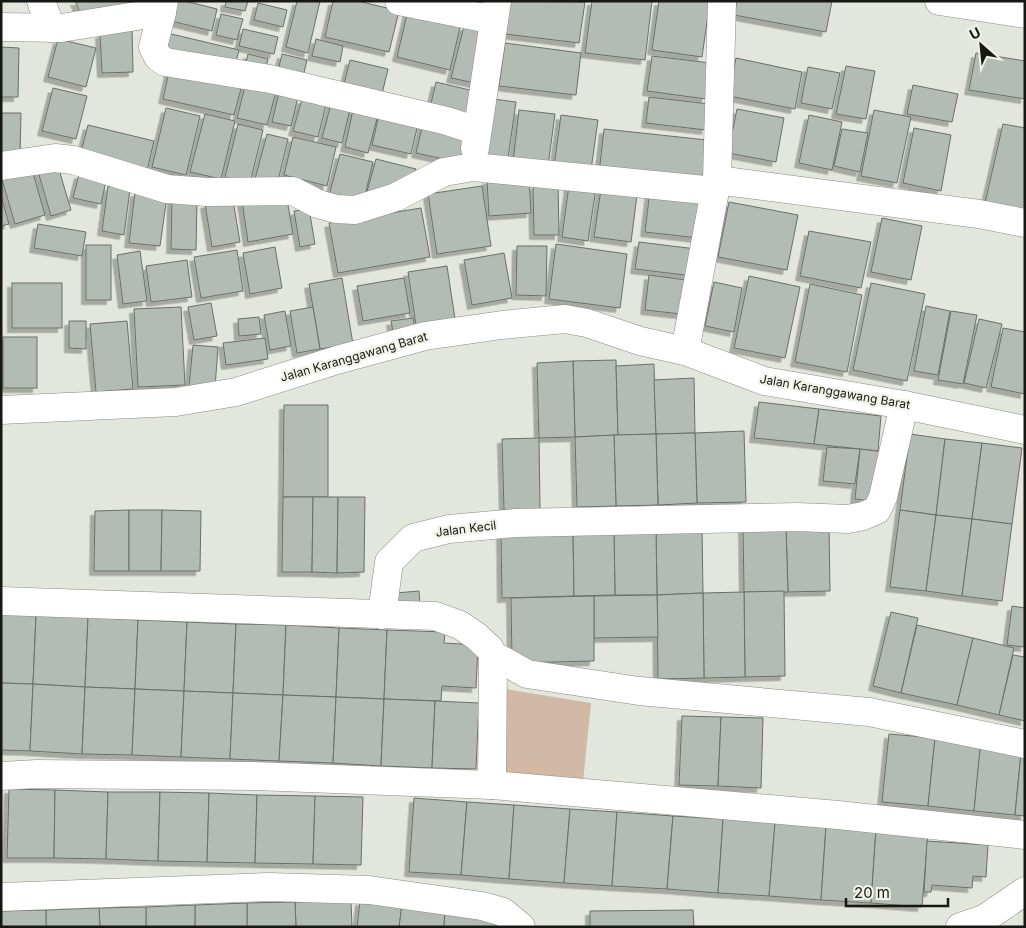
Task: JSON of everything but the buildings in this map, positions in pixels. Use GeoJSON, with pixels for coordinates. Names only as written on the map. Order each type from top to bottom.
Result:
{"type":"FeatureCollection","features":[{"type":"Feature","properties":{"kind":"street"},"geometry":{"type":"LineString","coordinates":[[41,1],[51,28]]}},
{"type":"Feature","properties":{"kind":"street"},"geometry":{"type":"LineString","coordinates":[[399,1],[495,11],[473,167]]}},
{"type":"Feature","properties":{"kind":"street"},"geometry":{"type":"LineString","coordinates":[[685,351],[716,185],[722,1]]}},
{"type":"Feature","properties":{"kind":"street"},"geometry":{"type":"LineString","coordinates":[[939,1],[1025,14]]}},
{"type":"Feature","properties":{"kind":"street"},"geometry":{"type":"LineString","coordinates":[[1,27],[61,28],[163,6],[153,47],[158,56],[165,62],[270,79],[447,121],[477,131]]}},
{"type":"Feature","properties":{"kind":"street"},"geometry":{"type":"LineString","coordinates":[[1,166],[55,158],[73,160],[167,189],[207,192],[293,191],[318,204],[336,209],[356,210],[396,197],[444,172],[473,167],[716,185],[979,214],[1025,223]]}},
{"type":"Feature","properties":{"kind":"street","name":"Jalan Karanggawang Barat"},"geometry":{"type":"LineString","coordinates":[[1,410],[176,402],[236,392],[337,360],[425,336],[502,325],[565,319],[587,323],[640,340],[685,351],[764,381],[904,405],[1025,430]]}},
{"type":"Feature","properties":{"kind":"street","name":"Jalan Kecil"},"geometry":{"type":"LineString","coordinates":[[382,615],[390,562],[413,538],[449,529],[516,524],[797,517],[848,519],[863,516],[877,510],[883,497],[904,405]]}},
{"type":"Feature","properties":{"kind":"street"},"geometry":{"type":"LineString","coordinates":[[1,601],[435,616],[443,618],[460,625],[476,636],[490,649],[493,655],[492,785]]}},
{"type":"Feature","properties":{"kind":"street"},"geometry":{"type":"LineString","coordinates":[[493,655],[527,674],[639,691],[869,712],[1025,744]]}},
{"type":"Feature","properties":{"kind":"street"},"geometry":{"type":"LineString","coordinates":[[1,776],[37,774],[254,776],[492,785],[838,815],[1025,835]]}},
{"type":"Feature","properties":{"kind":"street"},"geometry":{"type":"LineString","coordinates":[[1,897],[269,887],[369,890],[482,906],[503,912],[521,927]]}},
{"type":"Feature","properties":{"kind":"street"},"geometry":{"type":"LineString","coordinates":[[960,927],[984,919],[1025,890]]}},
{"type":"Feature","properties":{"kind":"shaded area"},"geometry":{"type":"Polygon","coordinates":[[[493,687],[591,703],[582,792],[492,785],[493,687]]]}}]}
